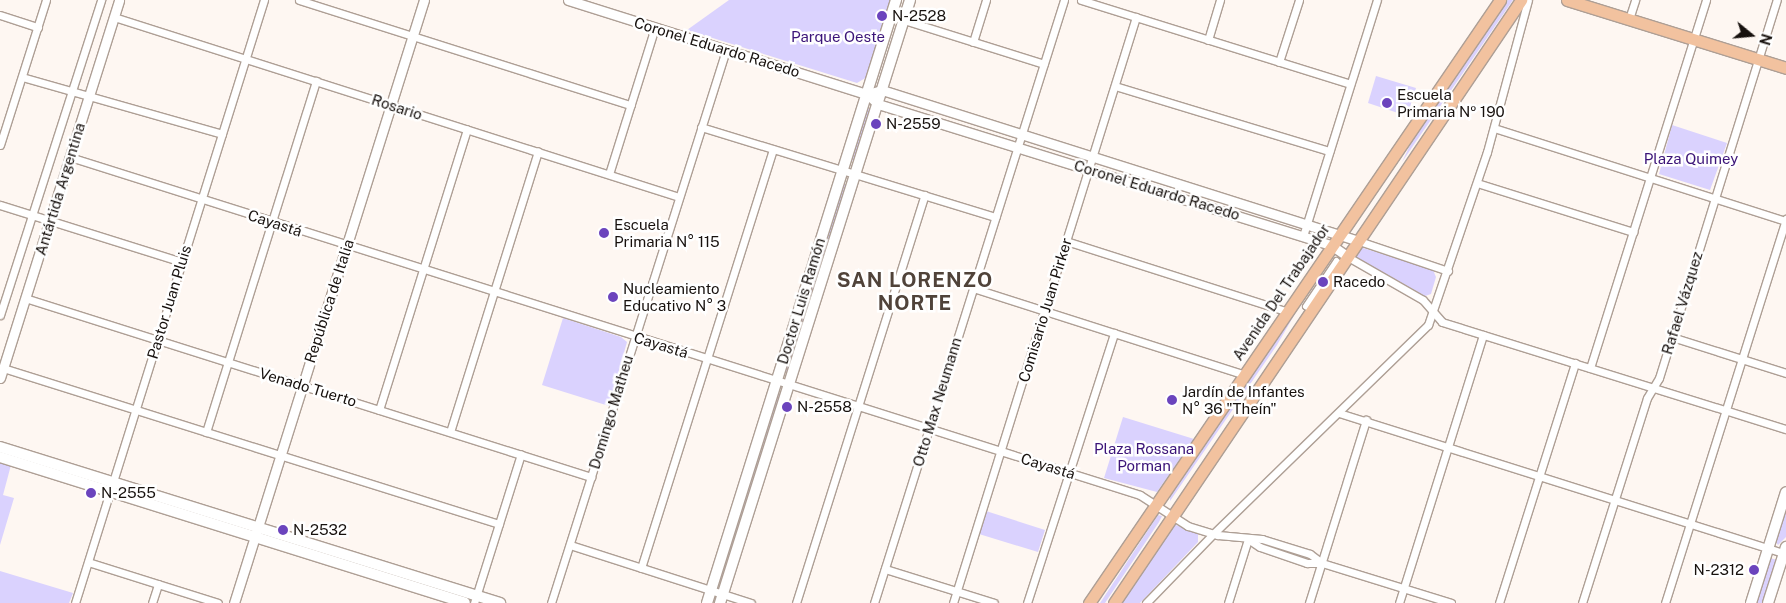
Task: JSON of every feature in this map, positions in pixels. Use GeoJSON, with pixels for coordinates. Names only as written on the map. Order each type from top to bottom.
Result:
{"type":"FeatureCollection","features":[{"type":"Feature","properties":{"kind":"main road","name":"Doctor Luis Ramón"},"geometry":{"type":"LineString","coordinates":[[707,603],[896,0]]}},
{"type":"Feature","properties":{"kind":"main road","name":"Doctor Luis Ramón"},"geometry":{"type":"LineString","coordinates":[[722,599],[910,0]]}},
{"type":"Feature","properties":{"kind":"main road","name":"Avenida Del Trabajador"},"geometry":{"type":"LineString","coordinates":[[1089,603],[1338,234],[1500,0]]}},
{"type":"Feature","properties":{"kind":"main road"},"geometry":{"type":"LineString","coordinates":[[1114,603],[1521,0]]}},
{"type":"Feature","properties":{"kind":"main road"},"geometry":{"type":"LineString","coordinates":[[1567,0],[1786,68]]}},
{"type":"Feature","properties":{"kind":"main road"},"geometry":{"type":"LineString","coordinates":[[0,447],[111,487]]}},
{"type":"Feature","properties":{"kind":"main road"},"geometry":{"type":"LineString","coordinates":[[0,457],[111,487],[476,599],[500,603]]}},
{"type":"Feature","properties":{"kind":"main road"},"geometry":{"type":"LineString","coordinates":[[1751,603],[1786,492]]}},
{"type":"Feature","properties":{"kind":"main road"},"geometry":{"type":"LineString","coordinates":[[256,532],[465,603]]}},
{"type":"Feature","properties":{"kind":"main road"},"geometry":{"type":"LineString","coordinates":[[1768,603],[1785,551]]}},
{"type":"Feature","properties":{"kind":"street"},"geometry":{"type":"LineString","coordinates":[[0,145],[46,0]]}},
{"type":"Feature","properties":{"kind":"street"},"geometry":{"type":"LineString","coordinates":[[0,315],[101,0]]}},
{"type":"Feature","properties":{"kind":"street","name":"Antártida Argentina"},"geometry":{"type":"LineString","coordinates":[[0,378],[119,0]]}},
{"type":"Feature","properties":{"kind":"street","name":"Pastor Juan Pluis"},"geometry":{"type":"LineString","coordinates":[[75,603],[264,0]]}},
{"type":"Feature","properties":{"kind":"street"},"geometry":{"type":"LineString","coordinates":[[299,0],[631,105]]}},
{"type":"Feature","properties":{"kind":"street","name":"República de Italia"},"geometry":{"type":"LineString","coordinates":[[234,603],[424,0]]}},
{"type":"Feature","properties":{"kind":"street","name":"Coronel Eduardo Racedo"},"geometry":{"type":"LineString","coordinates":[[568,0],[867,94],[878,104],[1331,245],[1348,257],[1420,297],[1442,322],[1786,429]]}},
{"type":"Feature","properties":{"kind":"street"},"geometry":{"type":"LineString","coordinates":[[973,42],[986,0]]}},
{"type":"Feature","properties":{"kind":"street","name":"Otto Max Neumann"},"geometry":{"type":"LineString","coordinates":[[874,603],[1064,0]]}},
{"type":"Feature","properties":{"kind":"street"},"geometry":{"type":"LineString","coordinates":[[1081,0],[1350,84]]}},
{"type":"Feature","properties":{"kind":"street"},"geometry":{"type":"LineString","coordinates":[[1208,40],[1220,0]]}},
{"type":"Feature","properties":{"kind":"street"},"geometry":{"type":"LineString","coordinates":[[1279,62],[1299,0]]}},
{"type":"Feature","properties":{"kind":"street"},"geometry":{"type":"LineString","coordinates":[[1303,236],[1377,0]]}},
{"type":"Feature","properties":{"kind":"street"},"geometry":{"type":"LineString","coordinates":[[1146,603],[1213,534],[1424,330],[1435,313],[1494,128],[1528,0]]}},
{"type":"Feature","properties":{"kind":"street"},"geometry":{"type":"LineString","coordinates":[[1629,19],[1635,0]]}},
{"type":"Feature","properties":{"kind":"street"},"geometry":{"type":"LineString","coordinates":[[1590,368],[1706,0]]}},
{"type":"Feature","properties":{"kind":"street","name":"Rafael Vázquez"},"geometry":{"type":"LineString","coordinates":[[1582,603],[1647,398],[1653,388],[1672,337],[1777,0]]}},
{"type":"Feature","properties":{"kind":"street"},"geometry":{"type":"LineString","coordinates":[[0,15],[38,27]]}},
{"type":"Feature","properties":{"kind":"street"},"geometry":{"type":"LineString","coordinates":[[892,16],[1044,64]]}},
{"type":"Feature","properties":{"kind":"street","name":"Rosario"},"geometry":{"type":"LineString","coordinates":[[114,17],[679,197]]}},
{"type":"Feature","properties":{"kind":"street","name":"Comisario Juan Pirker"},"geometry":{"type":"LineString","coordinates":[[953,603],[1136,17]]}},
{"type":"Feature","properties":{"kind":"street"},"geometry":{"type":"LineString","coordinates":[[609,174],[655,27]]}},
{"type":"Feature","properties":{"kind":"street","name":"Domingo Matheu"},"geometry":{"type":"LineString","coordinates":[[551,603],[726,50]]}},
{"type":"Feature","properties":{"kind":"street"},"geometry":{"type":"LineString","coordinates":[[22,77],[71,92],[90,94],[222,134]]}},
{"type":"Feature","properties":{"kind":"street"},"geometry":{"type":"LineString","coordinates":[[206,432],[316,81]]}},
{"type":"Feature","properties":{"kind":"street"},"geometry":{"type":"LineString","coordinates":[[1114,86],[1329,151]]}},
{"type":"Feature","properties":{"kind":"street"},"geometry":{"type":"LineString","coordinates":[[867,94],[882,90]]}},
{"type":"Feature","properties":{"kind":"street","name":"Coronel Eduardo Racedo"},"geometry":{"type":"LineString","coordinates":[[882,90],[1338,234],[1448,271]]}},
{"type":"Feature","properties":{"kind":"street"},"geometry":{"type":"LineString","coordinates":[[701,127],[996,217]]}},
{"type":"Feature","properties":{"kind":"street"},"geometry":{"type":"LineString","coordinates":[[1494,128],[1786,221],[1665,603]]}},
{"type":"Feature","properties":{"kind":"street"},"geometry":{"type":"LineString","coordinates":[[379,410],[467,129]]}},
{"type":"Feature","properties":{"kind":"street"},"geometry":{"type":"LineString","coordinates":[[641,568],[773,149]]}},
{"type":"Feature","properties":{"kind":"street"},"geometry":{"type":"LineString","coordinates":[[450,432],[538,152]]}},
{"type":"Feature","properties":{"kind":"street","name":"Cayastá"},"geometry":{"type":"LineString","coordinates":[[70,157],[346,246],[1069,473],[1156,503],[1172,517],[1213,534],[1248,539],[1257,546],[1299,560],[1322,563],[1451,603]]}},
{"type":"Feature","properties":{"kind":"street"},"geometry":{"type":"LineString","coordinates":[[1382,177],[1385,179],[1353,226],[1350,223],[1382,177]]}},
{"type":"Feature","properties":{"kind":"street"},"geometry":{"type":"LineString","coordinates":[[1477,183],[1633,232]]}},
{"type":"Feature","properties":{"kind":"street"},"geometry":{"type":"LineString","coordinates":[[796,603],[925,195]]}},
{"type":"Feature","properties":{"kind":"street"},"geometry":{"type":"LineString","coordinates":[[0,205],[182,262]]}},
{"type":"Feature","properties":{"kind":"street"},"geometry":{"type":"LineString","coordinates":[[1066,242],[1286,311]]}},
{"type":"Feature","properties":{"kind":"street"},"geometry":{"type":"LineString","coordinates":[[1336,260],[1339,263],[1308,308],[1305,306],[1336,260]]}},
{"type":"Feature","properties":{"kind":"street"},"geometry":{"type":"LineString","coordinates":[[973,288],[1243,374]]}},
{"type":"Feature","properties":{"kind":"street","name":"Venado Tuerto"},"geometry":{"type":"LineString","coordinates":[[25,298],[591,477]]}},
{"type":"Feature","properties":{"kind":"street"},"geometry":{"type":"LineString","coordinates":[[1027,603],[1114,333]]}},
{"type":"Feature","properties":{"kind":"street"},"geometry":{"type":"LineString","coordinates":[[1399,603],[1483,335]]}},
{"type":"Feature","properties":{"kind":"street"},"geometry":{"type":"LineString","coordinates":[[1672,337],[1786,374]]}},
{"type":"Feature","properties":{"kind":"street"},"geometry":{"type":"LineString","coordinates":[[1499,603],[1575,363]]}},
{"type":"Feature","properties":{"kind":"street"},"geometry":{"type":"LineString","coordinates":[[3,368],[499,524]]}},
{"type":"Feature","properties":{"kind":"street"},"geometry":{"type":"LineString","coordinates":[[1339,412],[1690,524],[1768,548],[1785,551]]}},
{"type":"Feature","properties":{"kind":"street"},"geometry":{"type":"LineString","coordinates":[[1309,603],[1366,420]]}},
{"type":"Feature","properties":{"kind":"street"},"geometry":{"type":"LineString","coordinates":[[476,599],[521,454]]}},
{"type":"Feature","properties":{"kind":"street"},"geometry":{"type":"LineString","coordinates":[[1228,603],[1248,539]]}},
{"type":"Feature","properties":{"kind":"street"},"geometry":{"type":"LineString","coordinates":[[570,545],[711,590],[722,599],[751,603]]}},
{"type":"Feature","properties":{"kind":"street"},"geometry":{"type":"LineString","coordinates":[[88,562],[218,603]]}},
{"type":"Feature","properties":{"kind":"street"},"geometry":{"type":"LineString","coordinates":[[885,569],[994,603]]}},
{"type":"Feature","properties":{"kind":"street"},"geometry":{"type":"LineString","coordinates":[[152,603],[158,584]]}},
{"type":"Feature","properties":{"kind":"green space","name":"Parque Oeste"},"geometry":{"type":"Polygon","coordinates":[[[729,0],[891,0],[867,77],[857,83],[687,30],[729,0]]]}},
{"type":"Feature","properties":{"kind":"green space"},"geometry":{"type":"Polygon","coordinates":[[[1508,0],[1513,0],[1402,162],[1412,141],[1508,0]]]}},
{"type":"Feature","properties":{"kind":"green space"},"geometry":{"type":"Polygon","coordinates":[[[1376,76],[1416,88],[1407,116],[1368,103],[1376,76]]]}},
{"type":"Feature","properties":{"kind":"green space"},"geometry":{"type":"Polygon","coordinates":[[[867,108],[871,109],[853,161],[851,159],[867,108]]]}},
{"type":"Feature","properties":{"kind":"green space","name":"Plaza Quimey"},"geometry":{"type":"Polygon","coordinates":[[[1672,125],[1727,143],[1710,190],[1659,174],[1672,125]]]}},
{"type":"Feature","properties":{"kind":"green space"},"geometry":{"type":"Polygon","coordinates":[[[843,184],[847,185],[787,372],[784,370],[843,184]]]}},
{"type":"Feature","properties":{"kind":"green space"},"geometry":{"type":"Polygon","coordinates":[[[1360,247],[1433,270],[1436,277],[1431,294],[1425,296],[1356,257],[1360,247]]]}},
{"type":"Feature","properties":{"kind":"green space"},"geometry":{"type":"Polygon","coordinates":[[[1296,312],[1277,345],[1170,501],[1170,495],[1296,312]]]}},
{"type":"Feature","properties":{"kind":"green space"},"geometry":{"type":"Polygon","coordinates":[[[563,318],[621,337],[627,342],[609,406],[542,385],[563,318]]]}},
{"type":"Feature","properties":{"kind":"green space"},"geometry":{"type":"Polygon","coordinates":[[[778,393],[781,394],[720,583],[718,583],[778,393]]]}},
{"type":"Feature","properties":{"kind":"green space","name":"Plaza Rossana Porman"},"geometry":{"type":"Polygon","coordinates":[[[1123,417],[1194,439],[1157,492],[1104,478],[1123,417]]]}},
{"type":"Feature","properties":{"kind":"green space"},"geometry":{"type":"Polygon","coordinates":[[[0,462],[11,465],[3,495],[14,498],[0,545],[0,462]]]}},
{"type":"Feature","properties":{"kind":"green space"},"geometry":{"type":"Polygon","coordinates":[[[1786,501],[1786,537],[1778,545],[1775,541],[1786,501]]]}},
{"type":"Feature","properties":{"kind":"green space"},"geometry":{"type":"Polygon","coordinates":[[[986,511],[1045,530],[1038,552],[979,534],[986,511]]]}},
{"type":"Feature","properties":{"kind":"green space"},"geometry":{"type":"Polygon","coordinates":[[[1158,515],[1162,516],[1159,522],[1105,603],[1100,603],[1158,515]]]}},
{"type":"Feature","properties":{"kind":"green space"},"geometry":{"type":"Polygon","coordinates":[[[1173,524],[1198,533],[1198,542],[1140,603],[1118,603],[1173,524]]]}},
{"type":"Feature","properties":{"kind":"green space"},"geometry":{"type":"Polygon","coordinates":[[[1770,558],[1777,560],[1765,603],[1754,603],[1770,558]]]}},
{"type":"Feature","properties":{"kind":"green space"},"geometry":{"type":"Polygon","coordinates":[[[0,571],[73,593],[69,603],[0,603],[0,571]]]}},
{"type":"Feature","properties":{"kind":"place","name":"N-2528"},"geometry":{"type":"Point","coordinates":[882,16]}},
{"type":"Feature","properties":{"kind":"place","name":"Escuela Primaria Nº 190"},"geometry":{"type":"Point","coordinates":[1387,103]}},
{"type":"Feature","properties":{"kind":"place","name":"N-2559"},"geometry":{"type":"Point","coordinates":[876,124]}},
{"type":"Feature","properties":{"kind":"place","name":"Escuela Primaria N° 115"},"geometry":{"type":"Point","coordinates":[604,233]}},
{"type":"Feature","properties":{"kind":"place","name":"Racedo"},"geometry":{"type":"Point","coordinates":[1323,282]}},
{"type":"Feature","properties":{"kind":"place","name":"Nucleamiento Educativo N° 3"},"geometry":{"type":"Point","coordinates":[613,297]}},
{"type":"Feature","properties":{"kind":"place","name":"Jardín de Infantes N° 36 \"Theín\""},"geometry":{"type":"Point","coordinates":[1172,400]}},
{"type":"Feature","properties":{"kind":"place","name":"N-2558"},"geometry":{"type":"Point","coordinates":[787,407]}},
{"type":"Feature","properties":{"kind":"place","name":"N-2555"},"geometry":{"type":"Point","coordinates":[91,493]}},
{"type":"Feature","properties":{"kind":"place","name":"N-2532"},"geometry":{"type":"Point","coordinates":[283,530]}},
{"type":"Feature","properties":{"kind":"place","name":"N-2312"},"geometry":{"type":"Point","coordinates":[1754,570]}},
{"type":"Feature","properties":{"kind":"district","name":"SAN LORENZO NORTE"},"geometry":{"type":"Point","coordinates":[915,292]}}]}
